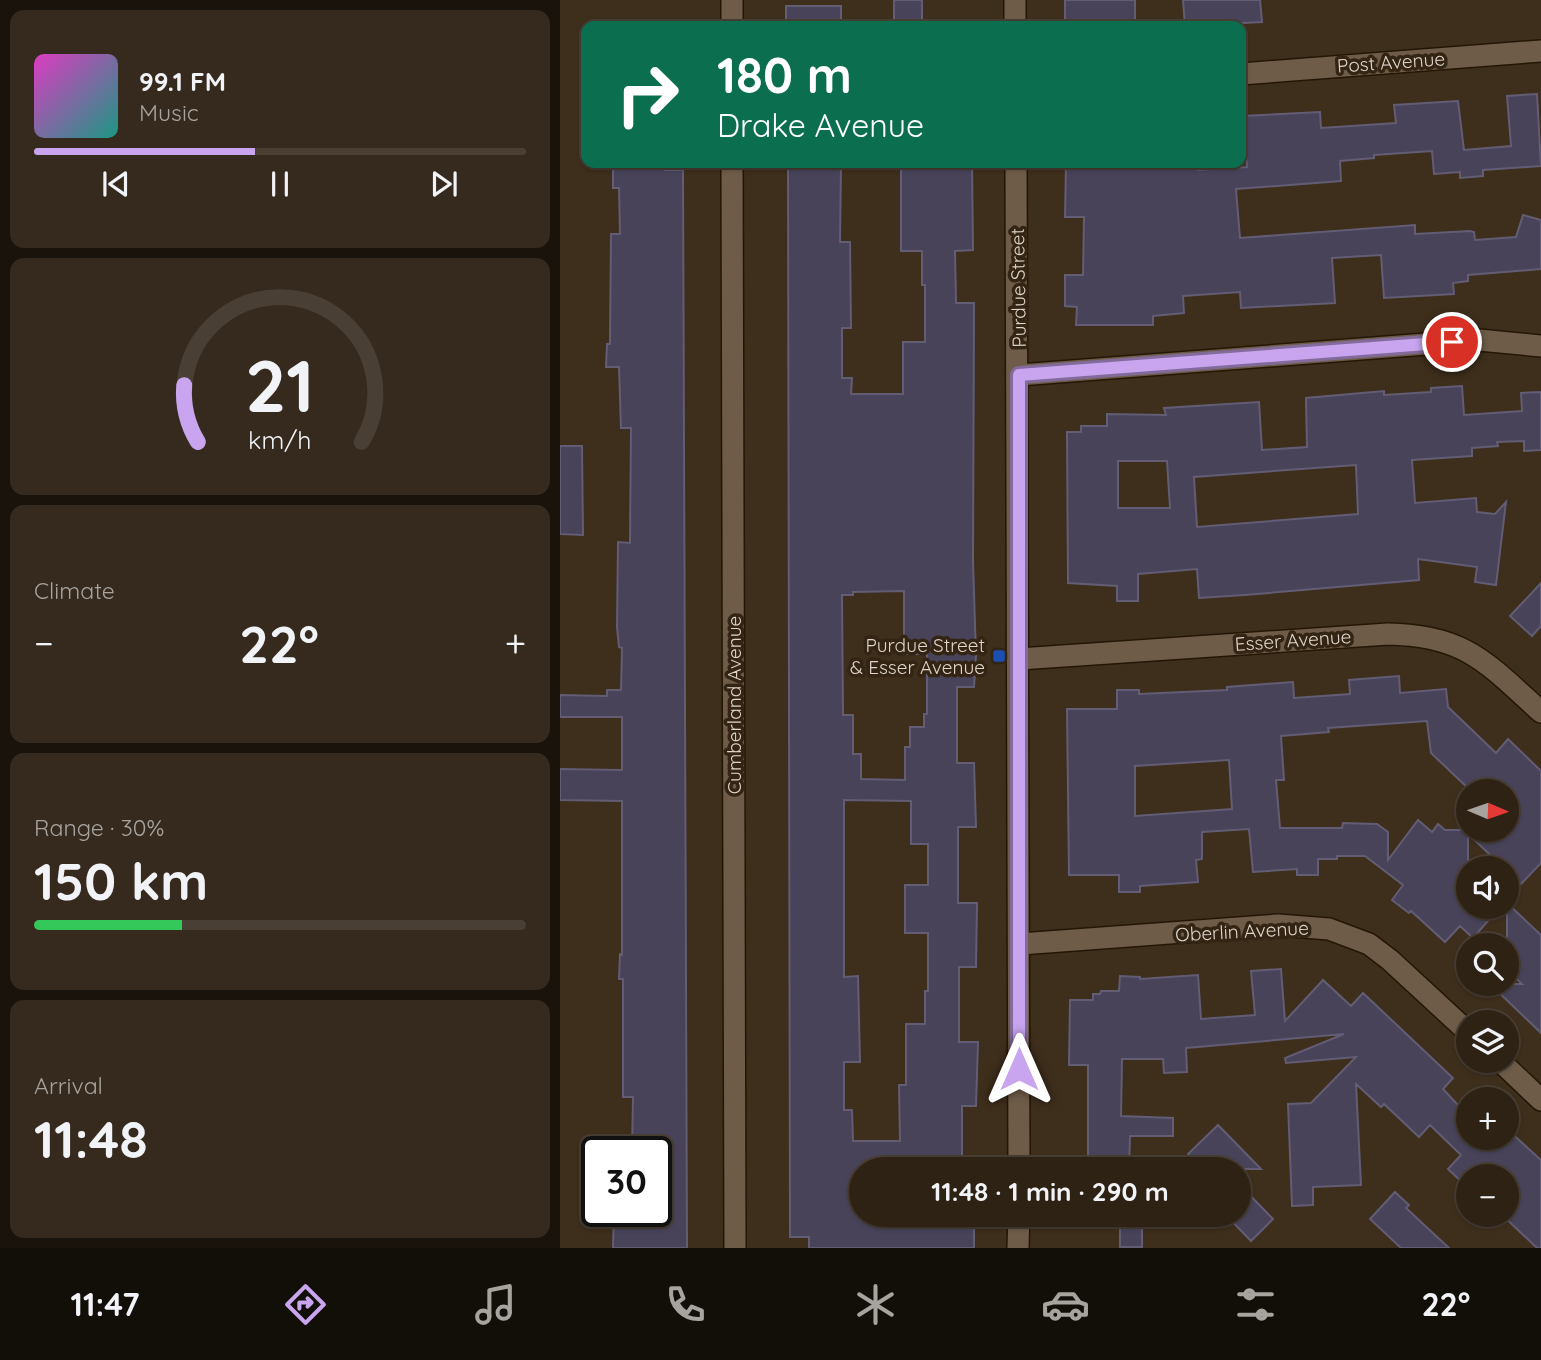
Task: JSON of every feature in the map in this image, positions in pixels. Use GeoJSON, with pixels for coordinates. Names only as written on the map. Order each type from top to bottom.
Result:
{"type":"FeatureCollection","features":[{"type":"Feature","properties":{"kind":"street"},"geometry":{"type":"LineString","coordinates":[[732,0],[732,21]]}},
{"type":"Feature","properties":{"kind":"street"},"geometry":{"type":"LineString","coordinates":[[1015,0],[1015,21]]}},
{"type":"Feature","properties":{"kind":"street","name":"Post Avenue"},"geometry":{"type":"LineString","coordinates":[[1246,74],[1541,51]]}},
{"type":"Feature","properties":{"kind":"street","name":"Cumberland Avenue"},"geometry":{"type":"LineString","coordinates":[[732,168],[736,1248]]}},
{"type":"Feature","properties":{"kind":"street","name":"Purdue Street"},"geometry":{"type":"LineString","coordinates":[[1016,168],[1019,375],[1019,1157]]}},
{"type":"Feature","properties":{"kind":"street"},"geometry":{"type":"LineString","coordinates":[[1019,375],[1479,340],[1541,346]]}},
{"type":"Feature","properties":{"kind":"street","name":"Esser Avenue"},"geometry":{"type":"LineString","coordinates":[[1019,659],[1414,634],[1437,638],[1474,654],[1541,712]]}},
{"type":"Feature","properties":{"kind":"street","name":"Oberlin Avenue"},"geometry":{"type":"LineString","coordinates":[[1020,944],[1278,925],[1329,929],[1369,944],[1456,1021]]}},
{"type":"Feature","properties":{"kind":"street"},"geometry":{"type":"LineString","coordinates":[[1513,1073],[1541,1100]]}},
{"type":"Feature","properties":{"kind":"street"},"geometry":{"type":"LineString","coordinates":[[1018,1227],[1018,1248]]}},
{"type":"Feature","properties":{"kind":"building"},"geometry":{"type":"Polygon","coordinates":[[[894,0],[922,0],[922,21],[894,21],[894,0]]]}},
{"type":"Feature","properties":{"kind":"building"},"geometry":{"type":"Polygon","coordinates":[[[1065,0],[1135,0],[1135,21],[1065,21],[1065,0]]]}},
{"type":"Feature","properties":{"kind":"building"},"geometry":{"type":"Polygon","coordinates":[[[1183,0],[1260,0],[1262,22],[1185,21],[1183,0]]]}},
{"type":"Feature","properties":{"kind":"building"},"geometry":{"type":"Polygon","coordinates":[[[786,6],[841,6],[841,21],[786,21],[786,6]]]}},
{"type":"Feature","properties":{"kind":"building"},"geometry":{"type":"Polygon","coordinates":[[[1537,94],[1541,166],[1483,170],[1483,176],[1460,178],[1460,172],[1434,174],[1432,151],[1374,155],[1374,158],[1340,161],[1341,181],[1236,189],[1240,238],[1415,225],[1415,234],[1470,231],[1474,232],[1475,240],[1516,237],[1523,215],[1541,220],[1541,269],[1468,275],[1468,281],[1453,283],[1454,294],[1384,298],[1381,255],[1332,258],[1335,303],[1241,308],[1240,292],[1183,296],[1184,313],[1153,316],[1153,325],[1076,325],[1077,307],[1065,306],[1065,275],[1083,275],[1084,217],[1065,217],[1066,168],[1246,168],[1246,116],[1320,112],[1321,128],[1396,123],[1394,105],[1458,101],[1464,150],[1511,146],[1507,96],[1537,94]]]}},
{"type":"Feature","properties":{"kind":"building"},"geometry":{"type":"Polygon","coordinates":[[[613,168],[683,170],[687,1248],[613,1248],[614,1227],[672,1227],[672,1136],[632,1136],[633,1097],[623,1097],[623,979],[619,979],[620,954],[622,955],[622,801],[560,800],[560,769],[622,770],[622,717],[560,717],[560,695],[607,696],[607,690],[621,690],[622,648],[619,647],[617,627],[618,542],[630,543],[631,428],[621,428],[619,367],[606,367],[607,344],[610,344],[611,234],[620,234],[619,188],[613,188],[613,168]]]}},
{"type":"Feature","properties":{"kind":"building"},"geometry":{"type":"Polygon","coordinates":[[[788,168],[841,168],[840,242],[850,242],[851,328],[842,328],[842,378],[852,378],[851,394],[903,394],[903,342],[925,342],[925,285],[922,285],[922,251],[901,251],[901,168],[972,168],[973,250],[955,251],[956,303],[974,303],[973,561],[976,656],[974,687],[957,687],[957,763],[974,763],[976,827],[958,827],[958,903],[977,903],[976,967],[959,967],[959,1042],[978,1042],[976,1106],[962,1106],[962,1157],[849,1157],[849,1227],[974,1227],[974,1248],[809,1248],[809,1237],[790,1237],[788,168]],[[904,591],[853,592],[853,595],[842,595],[843,715],[853,715],[853,754],[861,754],[861,779],[905,780],[905,747],[910,747],[910,727],[924,727],[924,714],[927,714],[927,654],[904,654],[904,591]],[[844,800],[844,977],[858,976],[860,1062],[844,1062],[844,1110],[852,1110],[853,1141],[900,1141],[899,1085],[906,1085],[906,1024],[925,1024],[928,933],[905,933],[905,885],[928,885],[928,844],[911,844],[911,801],[844,800]]]}},
{"type":"Feature","properties":{"kind":"building"},"geometry":{"type":"Polygon","coordinates":[[[1462,386],[1464,415],[1522,411],[1521,393],[1541,392],[1541,450],[1524,451],[1524,441],[1497,442],[1498,446],[1472,448],[1472,456],[1412,460],[1415,503],[1476,498],[1477,512],[1495,514],[1506,502],[1496,585],[1475,582],[1477,567],[1418,559],[1419,580],[1245,595],[1199,598],[1197,569],[1138,574],[1138,601],[1117,601],[1117,586],[1068,583],[1067,432],[1081,432],[1081,426],[1107,426],[1107,414],[1166,415],[1164,408],[1259,402],[1262,450],[1307,447],[1306,398],[1384,391],[1384,395],[1431,392],[1431,388],[1462,386]],[[1118,461],[1118,508],[1170,508],[1167,461],[1118,461]],[[1356,465],[1194,477],[1197,527],[1358,514],[1356,465]]]}},
{"type":"Feature","properties":{"kind":"building"},"geometry":{"type":"Polygon","coordinates":[[[560,446],[582,446],[583,535],[560,534],[560,446]]]}},
{"type":"Feature","properties":{"kind":"building"},"geometry":{"type":"Polygon","coordinates":[[[1541,583],[1541,626],[1532,636],[1510,616],[1541,583]]]}},
{"type":"Feature","properties":{"kind":"building"},"geometry":{"type":"Polygon","coordinates":[[[1399,676],[1400,693],[1446,689],[1448,707],[1496,753],[1508,739],[1541,771],[1541,863],[1521,884],[1519,856],[1491,856],[1476,842],[1519,842],[1519,779],[1458,779],[1431,753],[1427,721],[1328,728],[1329,732],[1281,736],[1284,780],[1276,780],[1280,828],[1342,828],[1343,823],[1377,824],[1388,832],[1388,860],[1418,820],[1432,832],[1438,824],[1445,830],[1456,830],[1456,842],[1468,842],[1468,856],[1456,856],[1456,919],[1490,919],[1477,933],[1468,933],[1460,926],[1445,942],[1411,911],[1409,913],[1392,900],[1403,885],[1365,856],[1318,859],[1318,875],[1297,875],[1297,869],[1253,872],[1249,829],[1202,832],[1202,859],[1196,860],[1198,882],[1140,886],[1140,892],[1119,892],[1119,875],[1069,875],[1067,709],[1117,709],[1117,690],[1139,690],[1139,694],[1227,690],[1227,687],[1293,682],[1294,698],[1350,694],[1349,680],[1399,676]],[[1229,760],[1135,766],[1135,816],[1232,809],[1229,760]]]}},
{"type":"Feature","properties":{"kind":"building"},"geometry":{"type":"Polygon","coordinates":[[[1519,914],[1541,935],[1541,1033],[1502,996],[1519,996],[1519,984],[1522,984],[1519,981],[1519,933],[1507,933],[1507,919],[1519,919],[1519,914]]]}},
{"type":"Feature","properties":{"kind":"building"},"geometry":{"type":"Polygon","coordinates":[[[1281,969],[1285,1021],[1323,980],[1351,1006],[1363,993],[1453,1078],[1443,1089],[1456,1103],[1456,1150],[1519,1150],[1519,1140],[1541,1160],[1541,1248],[1537,1248],[1515,1227],[1519,1227],[1519,1164],[1456,1164],[1456,1177],[1448,1169],[1461,1155],[1430,1125],[1419,1137],[1384,1104],[1381,1107],[1356,1084],[1361,1185],[1313,1187],[1313,1205],[1292,1206],[1288,1104],[1311,1103],[1356,1057],[1286,1063],[1285,1058],[1344,1034],[1186,1048],[1187,1072],[1164,1073],[1163,1059],[1122,1059],[1121,1116],[1173,1118],[1173,1136],[1130,1136],[1129,1157],[1088,1157],[1088,1065],[1069,1065],[1070,1000],[1093,1000],[1093,994],[1100,994],[1101,991],[1119,991],[1120,976],[1140,979],[1198,975],[1201,1019],[1255,1015],[1251,971],[1281,969]]]}},
{"type":"Feature","properties":{"kind":"building"},"geometry":{"type":"Polygon","coordinates":[[[1218,1125],[1249,1157],[1191,1157],[1188,1154],[1218,1125]]]}},
{"type":"Feature","properties":{"kind":"building"},"geometry":{"type":"Polygon","coordinates":[[[1251,1159],[1261,1169],[1251,1169],[1251,1159]]]}},
{"type":"Feature","properties":{"kind":"building"},"geometry":{"type":"Polygon","coordinates":[[[1395,1192],[1409,1205],[1406,1208],[1449,1248],[1401,1248],[1370,1219],[1395,1192]]]}},
{"type":"Feature","properties":{"kind":"building"},"geometry":{"type":"Polygon","coordinates":[[[1251,1196],[1273,1219],[1251,1241],[1238,1227],[1251,1227],[1251,1196]]]}},
{"type":"Feature","properties":{"kind":"building"},"geometry":{"type":"Polygon","coordinates":[[[1120,1227],[1142,1227],[1142,1247],[1120,1247],[1120,1227]]]}},
{"type":"Feature","properties":{"kind":"place","name":"Purdue Street & Esser Avenue"},"geometry":{"type":"Point","coordinates":[999,656]}},
{"type":"Feature","properties":{"kind":"route"},"geometry":{"type":"LineString","coordinates":[[1019,1069],[1019,375],[1452,342]]}}]}
